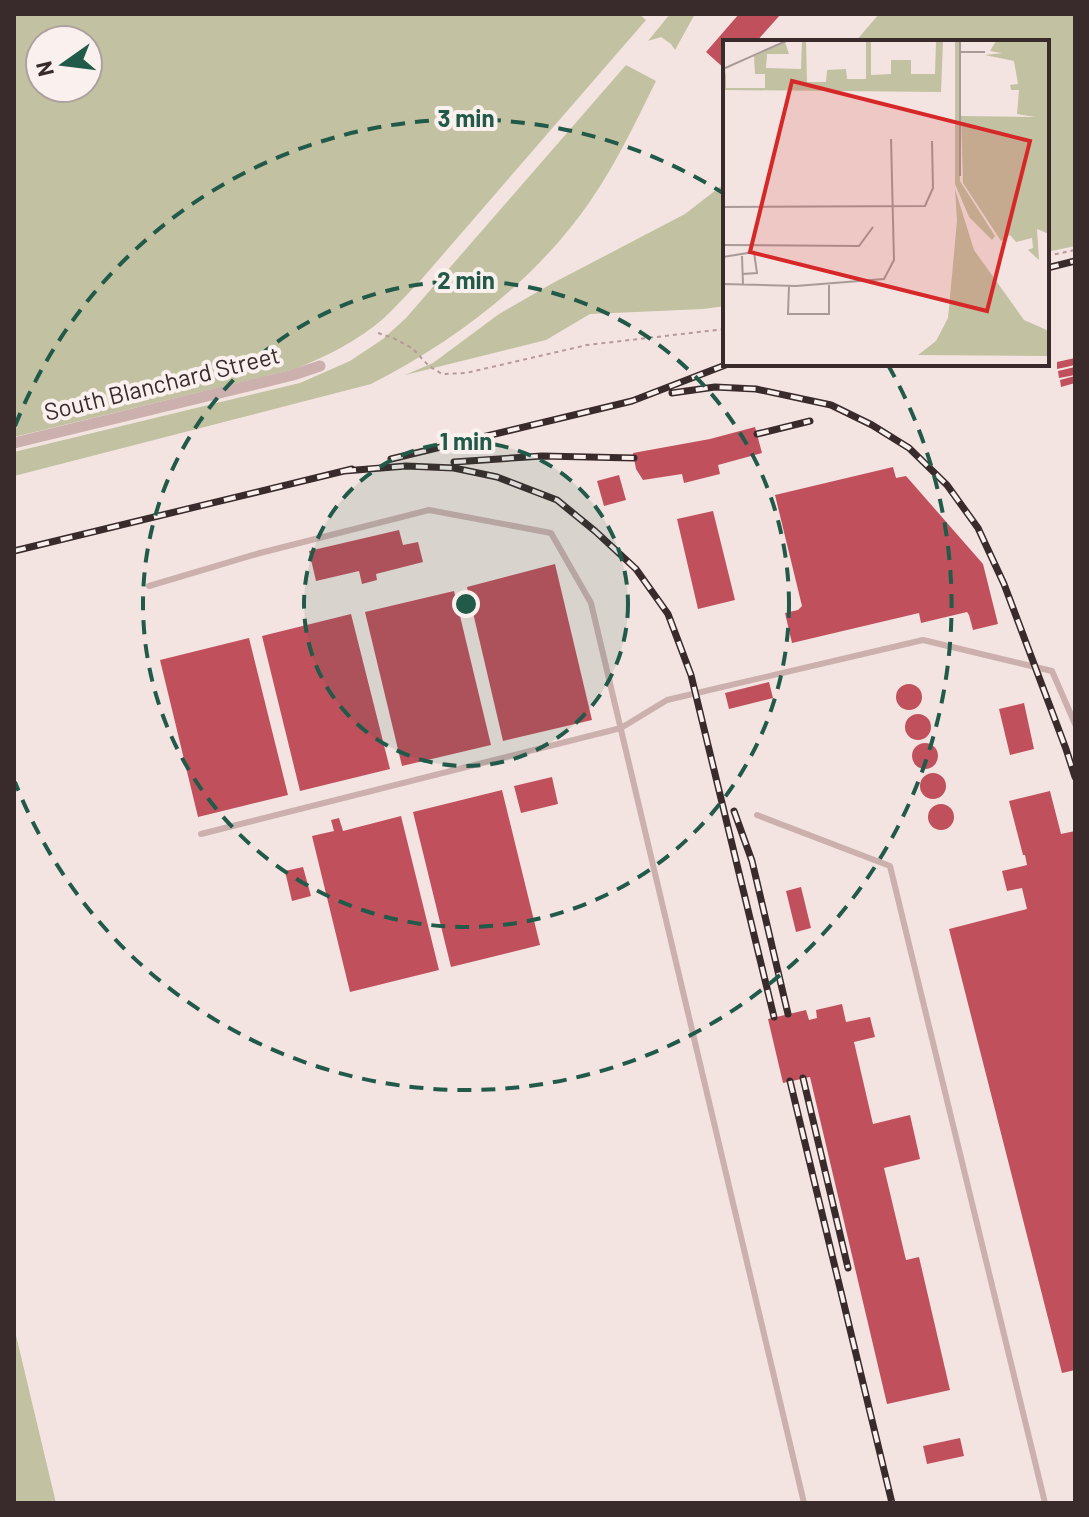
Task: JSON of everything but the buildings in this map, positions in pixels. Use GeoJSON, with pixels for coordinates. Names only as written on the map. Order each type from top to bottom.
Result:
{"type":"FeatureCollection","features":[{"type":"Feature","properties":{"kind":"street","name":"South Blanchard Street"},"geometry":{"type":"LineString","coordinates":[[14,443],[320,366]]}},
{"type":"Feature","properties":{"kind":"lane"},"geometry":{"type":"LineString","coordinates":[[149,586],[260,553],[429,510],[551,533],[591,603],[804,1503]]}},
{"type":"Feature","properties":{"kind":"lane"},"geometry":{"type":"LineString","coordinates":[[201,834],[621,728],[667,700],[923,640],[1052,671],[1075,724]]}},
{"type":"Feature","properties":{"kind":"lane"},"geometry":{"type":"LineString","coordinates":[[757,815],[890,866],[1045,1503]]}},
{"type":"Feature","properties":{"kind":"path"},"geometry":{"type":"LineString","coordinates":[[1049,256],[1075,250]]}},
{"type":"Feature","properties":{"kind":"path"},"geometry":{"type":"LineString","coordinates":[[378,333],[412,348],[429,366],[442,374],[466,373],[587,345],[723,329]]}},
{"type":"Feature","properties":{"kind":"green space"},"geometry":{"type":"Polygon","coordinates":[[[14,14],[639,14],[646,20],[420,281],[384,318],[353,341],[295,369],[14,437],[14,14]]]}},
{"type":"Feature","properties":{"kind":"green space"},"geometry":{"type":"Polygon","coordinates":[[[670,14],[695,14],[675,50],[661,37],[648,41],[670,14]]]}},
{"type":"Feature","properties":{"kind":"green space"},"geometry":{"type":"Polygon","coordinates":[[[879,14],[1075,14],[1075,246],[1049,252],[1049,40],[857,40],[879,14]]]}},
{"type":"Feature","properties":{"kind":"green space"},"geometry":{"type":"Polygon","coordinates":[[[626,65],[656,81],[618,156],[591,200],[570,229],[520,281],[434,348],[371,384],[14,476],[14,452],[300,383],[350,361],[383,339],[406,318],[626,65]]]}},
{"type":"Feature","properties":{"kind":"green space"},"geometry":{"type":"Polygon","coordinates":[[[723,185],[723,306],[590,314],[546,340],[405,375],[433,363],[499,314],[685,214],[723,185]]]}},
{"type":"Feature","properties":{"kind":"green space"},"geometry":{"type":"Polygon","coordinates":[[[14,1327],[56,1503],[14,1503],[14,1327]]]}},
{"type":"Feature","properties":{"kind":"railway"},"geometry":{"type":"LineString","coordinates":[[1049,268],[1075,261]]}},
{"type":"Feature","properties":{"kind":"railway"},"geometry":{"type":"LineString","coordinates":[[391,459],[632,401],[723,366]]}},
{"type":"Feature","properties":{"kind":"railway"},"geometry":{"type":"LineString","coordinates":[[672,393],[715,387],[756,389],[831,405],[909,448],[947,485],[978,528],[1004,584],[1075,777]]}},
{"type":"Feature","properties":{"kind":"railway"},"geometry":{"type":"LineString","coordinates":[[757,434],[810,421]]}},
{"type":"Feature","properties":{"kind":"railway"},"geometry":{"type":"LineString","coordinates":[[454,462],[542,456],[634,458]]}},
{"type":"Feature","properties":{"kind":"railway"},"geometry":{"type":"LineString","coordinates":[[344,471],[406,466],[454,468],[497,477],[557,500],[636,569],[668,614],[691,675],[774,1017]]}},
{"type":"Feature","properties":{"kind":"railway"},"geometry":{"type":"LineString","coordinates":[[14,551],[352,469]]}},
{"type":"Feature","properties":{"kind":"railway"},"geometry":{"type":"LineString","coordinates":[[734,811],[752,861],[788,1014]]}},
{"type":"Feature","properties":{"kind":"railway"},"geometry":{"type":"LineString","coordinates":[[803,1078],[848,1268]]}},
{"type":"Feature","properties":{"kind":"railway"},"geometry":{"type":"LineString","coordinates":[[790,1081],[892,1503]]}}]}
